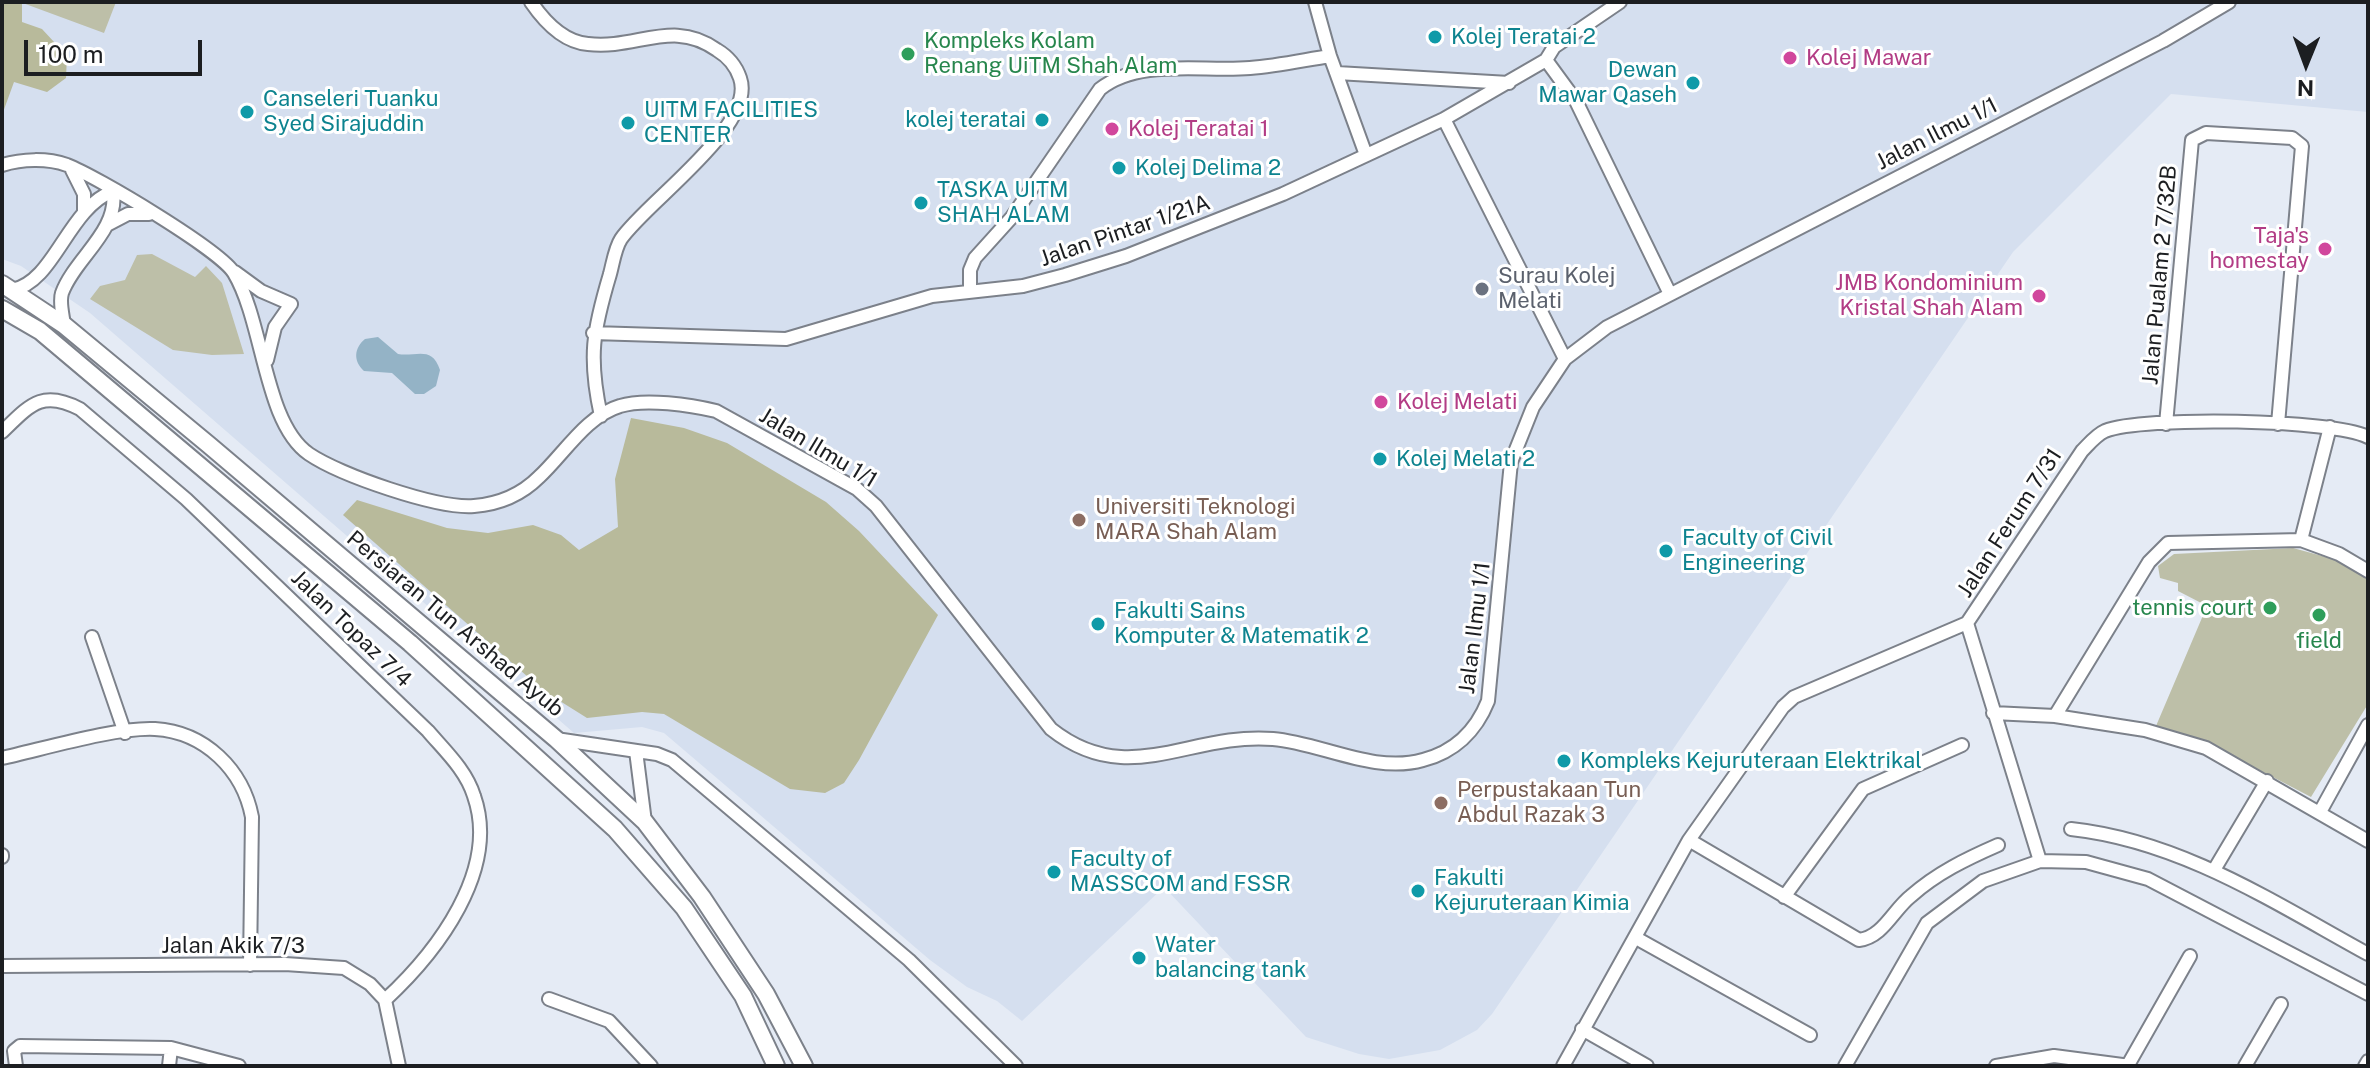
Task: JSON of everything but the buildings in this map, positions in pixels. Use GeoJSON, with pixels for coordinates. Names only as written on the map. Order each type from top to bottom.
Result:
{"type":"FeatureCollection","features":[{"type":"Feature","properties":{"kind":"main road","name":"Persiaran Tun Arshad Ayub"},"geometry":{"type":"LineString","coordinates":[[7,287],[64,325],[556,739],[645,822],[766,994],[804,1066]]}},
{"type":"Feature","properties":{"kind":"main road","name":"Persiaran Tun Arshad Ayub"},"geometry":{"type":"LineString","coordinates":[[2,309],[40,331],[410,643],[615,829],[684,908],[743,996],[776,1066]]}},
{"type":"Feature","properties":{"kind":"street"},"geometry":{"type":"LineString","coordinates":[[232,270],[253,317],[282,423],[305,452],[356,477],[463,506],[492,503],[527,488],[601,416],[593,379],[593,333],[619,241],[704,154],[735,112],[742,88],[739,76],[726,56],[703,39],[688,35],[600,44],[572,40],[553,27],[531,2]]}},
{"type":"Feature","properties":{"kind":"street"},"geometry":{"type":"LineString","coordinates":[[1315,2],[1330,56],[1366,155]]}},
{"type":"Feature","properties":{"kind":"street","name":"Jalan Pintar 1/21A"},"geometry":{"type":"LineString","coordinates":[[593,333],[786,339],[932,296],[1023,286],[1126,256],[1283,194],[1444,119],[1546,60],[1554,47],[1620,2]]}},
{"type":"Feature","properties":{"kind":"street","name":"Jalan Ilmu 1/1"},"geometry":{"type":"LineString","coordinates":[[601,416],[622,405],[690,404],[716,411],[857,489],[876,506],[1051,729],[1071,745],[1099,757],[1124,760],[1227,741],[1275,739],[1397,764],[1429,759],[1453,746],[1479,722],[1488,701],[1511,462],[1533,407],[1565,359],[1607,327],[2163,41],[2229,2]]}},
{"type":"Feature","properties":{"kind":"street"},"geometry":{"type":"LineString","coordinates":[[970,291],[970,270],[975,258],[1012,217],[1100,89],[1116,76],[1137,72],[1252,68],[1330,56]]}},
{"type":"Feature","properties":{"kind":"street"},"geometry":{"type":"LineString","coordinates":[[1546,60],[1576,101],[1670,294]]}},
{"type":"Feature","properties":{"kind":"street"},"geometry":{"type":"LineString","coordinates":[[1337,73],[1510,83]]}},
{"type":"Feature","properties":{"kind":"street"},"geometry":{"type":"LineString","coordinates":[[1444,119],[1565,359]]}},
{"type":"Feature","properties":{"kind":"street","name":"Jalan Pualam 2 7/32B"},"geometry":{"type":"LineString","coordinates":[[2166,424],[2192,140],[2206,133],[2292,138],[2302,146],[2278,424]]}},
{"type":"Feature","properties":{"kind":"street"},"geometry":{"type":"LineString","coordinates":[[2,165],[46,160],[69,166],[153,214],[261,291],[291,304],[270,340],[266,367]]}},
{"type":"Feature","properties":{"kind":"street"},"geometry":{"type":"LineString","coordinates":[[69,166],[81,186],[84,212]]}},
{"type":"Feature","properties":{"kind":"street"},"geometry":{"type":"LineString","coordinates":[[7,287],[35,281],[84,212],[101,195],[113,191]]}},
{"type":"Feature","properties":{"kind":"street"},"geometry":{"type":"LineString","coordinates":[[64,325],[61,294],[107,225],[115,201],[113,191]]}},
{"type":"Feature","properties":{"kind":"street"},"geometry":{"type":"LineString","coordinates":[[107,225],[128,214],[153,214]]}},
{"type":"Feature","properties":{"kind":"street","name":"Jalan Topaz 7/4"},"geometry":{"type":"LineString","coordinates":[[2,432],[34,402],[61,399],[80,409],[186,499],[428,731],[461,769],[474,793],[481,821],[479,855],[460,908],[406,981],[385,1000]]}},
{"type":"Feature","properties":{"kind":"street","name":"Jalan Ferum 7/31"},"geometry":{"type":"LineString","coordinates":[[1563,1066],[1689,840],[1783,707],[1794,697],[1967,623],[2082,451],[2106,431],[2166,424],[2278,424],[2330,427],[2368,437]]}},
{"type":"Feature","properties":{"kind":"street"},"geometry":{"type":"LineString","coordinates":[[2301,540],[2330,427]]}},
{"type":"Feature","properties":{"kind":"street"},"geometry":{"type":"LineString","coordinates":[[2055,716],[2149,562],[2168,543],[2301,540],[2339,554],[2368,571]]}},
{"type":"Feature","properties":{"kind":"street"},"geometry":{"type":"LineString","coordinates":[[1967,623],[2040,861]]}},
{"type":"Feature","properties":{"kind":"street"},"geometry":{"type":"LineString","coordinates":[[92,637],[125,733]]}},
{"type":"Feature","properties":{"kind":"street"},"geometry":{"type":"LineString","coordinates":[[1993,713],[2055,716],[2157,733],[2206,748],[2368,841]]}},
{"type":"Feature","properties":{"kind":"street"},"geometry":{"type":"LineString","coordinates":[[2320,812],[2368,725]]}},
{"type":"Feature","properties":{"kind":"street"},"geometry":{"type":"LineString","coordinates":[[2,758],[155,729],[191,737],[222,758],[238,776],[248,795],[255,847],[250,965]]}},
{"type":"Feature","properties":{"kind":"street"},"geometry":{"type":"LineString","coordinates":[[556,739],[636,751],[672,760],[955,1001],[1016,1066]]}},
{"type":"Feature","properties":{"kind":"street"},"geometry":{"type":"LineString","coordinates":[[1784,897],[1863,789],[1962,745]]}},
{"type":"Feature","properties":{"kind":"street"},"geometry":{"type":"LineString","coordinates":[[636,751],[645,822]]}},
{"type":"Feature","properties":{"kind":"street"},"geometry":{"type":"LineString","coordinates":[[2214,870],[2267,781]]}},
{"type":"Feature","properties":{"kind":"street"},"geometry":{"type":"LineString","coordinates":[[2071,829],[2111,833],[2166,849],[2214,870],[2368,954]]}},
{"type":"Feature","properties":{"kind":"street"},"geometry":{"type":"LineString","coordinates":[[1689,840],[1859,940],[1868,939],[1908,898],[1947,869],[1998,845]]}},
{"type":"Feature","properties":{"kind":"street"},"geometry":{"type":"LineString","coordinates":[[1845,1066],[1927,923],[1983,881],[2040,861],[2086,862],[2148,879],[2368,994]]}},
{"type":"Feature","properties":{"kind":"street"},"geometry":{"type":"LineString","coordinates":[[1636,938],[1810,1035]]}},
{"type":"Feature","properties":{"kind":"street"},"geometry":{"type":"LineString","coordinates":[[1996,1066],[2054,1056],[2129,1066],[2190,956]]}},
{"type":"Feature","properties":{"kind":"street","name":"Jalan Akik 7/3"},"geometry":{"type":"LineString","coordinates":[[2,966],[250,965],[344,968],[370,984],[385,1000]]}},
{"type":"Feature","properties":{"kind":"street"},"geometry":{"type":"LineString","coordinates":[[549,999],[609,1021],[651,1066]]}},
{"type":"Feature","properties":{"kind":"street"},"geometry":{"type":"LineString","coordinates":[[385,1000],[399,1066]]}},
{"type":"Feature","properties":{"kind":"street"},"geometry":{"type":"LineString","coordinates":[[2245,1066],[2281,1004]]}},
{"type":"Feature","properties":{"kind":"street"},"geometry":{"type":"LineString","coordinates":[[1582,1029],[1647,1066]]}},
{"type":"Feature","properties":{"kind":"street"},"geometry":{"type":"LineString","coordinates":[[16,1066],[14,1051],[20,1046],[171,1048],[239,1066]]}},
{"type":"Feature","properties":{"kind":"street"},"geometry":{"type":"LineString","coordinates":[[169,1066],[171,1048]]}},
{"type":"Feature","properties":{"kind":"shaded area","name":"Universiti Teknologi MARA Shah Alam"},"geometry":{"type":"Polygon","coordinates":[[[2,2],[2368,2],[2368,112],[2171,94],[2013,252],[1492,1014],[1477,1030],[1440,1050],[1389,1059],[1359,1054],[1306,1037],[1164,887],[1022,1021],[997,1001],[967,987],[930,960],[664,733],[642,727],[574,733],[90,313],[21,266],[2,259],[2,2]]]}},
{"type":"Feature","properties":{"kind":"shaded area"},"geometry":{"type":"Polygon","coordinates":[[[378,337],[398,354],[433,357],[440,370],[436,386],[424,394],[415,394],[392,373],[364,371],[358,363],[357,350],[365,339],[378,337]]]}},
{"type":"Feature","properties":{"kind":"green space"},"geometry":{"type":"Polygon","coordinates":[[[2,2],[22,2],[22,22],[42,29],[67,56],[66,78],[47,92],[14,82],[2,115],[2,2]]]}},
{"type":"Feature","properties":{"kind":"green space"},"geometry":{"type":"Polygon","coordinates":[[[20,2],[116,2],[104,33],[20,2]]]}},
{"type":"Feature","properties":{"kind":"green space"},"geometry":{"type":"Polygon","coordinates":[[[152,254],[195,277],[206,266],[222,283],[244,354],[212,355],[173,350],[90,299],[100,286],[125,280],[137,255],[152,254]]]}},
{"type":"Feature","properties":{"kind":"green space"},"geometry":{"type":"Polygon","coordinates":[[[631,418],[684,428],[727,443],[826,502],[859,531],[938,615],[844,783],[825,793],[790,789],[664,714],[642,712],[587,718],[544,691],[343,515],[357,500],[447,528],[488,533],[533,525],[561,535],[579,550],[618,527],[615,479],[631,418]]]}},
{"type":"Feature","properties":{"kind":"green space"},"geometry":{"type":"Polygon","coordinates":[[[2293,548],[2337,560],[2368,578],[2368,704],[2311,797],[2200,739],[2156,726],[2207,606],[2178,591],[2178,583],[2160,578],[2158,566],[2174,554],[2293,548]]]}},
{"type":"Feature","properties":{"kind":"place","name":"Kolej Teratai 2"},"geometry":{"type":"Point","coordinates":[1435,37]}},
{"type":"Feature","properties":{"kind":"place","name":"Kompleks Kolam Renang UiTM Shah Alam"},"geometry":{"type":"Point","coordinates":[908,54]}},
{"type":"Feature","properties":{"kind":"place","name":"Kolej Mawar"},"geometry":{"type":"Point","coordinates":[1790,58]}},
{"type":"Feature","properties":{"kind":"place","name":"Dewan Mawar Qaseh"},"geometry":{"type":"Point","coordinates":[1693,83]}},
{"type":"Feature","properties":{"kind":"place","name":"Canseleri Tuanku Syed Sirajuddin"},"geometry":{"type":"Point","coordinates":[247,112]}},
{"type":"Feature","properties":{"kind":"place","name":"kolej teratai"},"geometry":{"type":"Point","coordinates":[1042,120]}},
{"type":"Feature","properties":{"kind":"place","name":"UITM FACILITIES CENTER"},"geometry":{"type":"Point","coordinates":[628,123]}},
{"type":"Feature","properties":{"kind":"place","name":"Kolej Teratai 1"},"geometry":{"type":"Point","coordinates":[1112,129]}},
{"type":"Feature","properties":{"kind":"place","name":"Kolej Delima 2"},"geometry":{"type":"Point","coordinates":[1119,168]}},
{"type":"Feature","properties":{"kind":"place","name":"TASKA UITM SHAH ALAM"},"geometry":{"type":"Point","coordinates":[921,203]}},
{"type":"Feature","properties":{"kind":"place","name":"Taja's homestay"},"geometry":{"type":"Point","coordinates":[2325,249]}},
{"type":"Feature","properties":{"kind":"place","name":"Surau Kolej Melati"},"geometry":{"type":"Point","coordinates":[1482,289]}},
{"type":"Feature","properties":{"kind":"place","name":"JMB Kondominium Kristal Shah Alam"},"geometry":{"type":"Point","coordinates":[2039,296]}},
{"type":"Feature","properties":{"kind":"place","name":"Kolej Melati"},"geometry":{"type":"Point","coordinates":[1381,402]}},
{"type":"Feature","properties":{"kind":"place","name":"Kolej Melati 2"},"geometry":{"type":"Point","coordinates":[1380,459]}},
{"type":"Feature","properties":{"kind":"place","name":"Universiti Teknologi MARA Shah Alam"},"geometry":{"type":"Point","coordinates":[1079,520]}},
{"type":"Feature","properties":{"kind":"place","name":"Faculty of Civil Engineering"},"geometry":{"type":"Point","coordinates":[1666,551]}},
{"type":"Feature","properties":{"kind":"place","name":"tennis court"},"geometry":{"type":"Point","coordinates":[2270,608]}},
{"type":"Feature","properties":{"kind":"place","name":"field"},"geometry":{"type":"Point","coordinates":[2319,615]}},
{"type":"Feature","properties":{"kind":"place","name":"Fakulti Sains Komputer & Matematik 2"},"geometry":{"type":"Point","coordinates":[1098,624]}},
{"type":"Feature","properties":{"kind":"place","name":"Kompleks Kejuruteraan Elektrikal"},"geometry":{"type":"Point","coordinates":[1564,761]}},
{"type":"Feature","properties":{"kind":"place","name":"Perpustakaan Tun Abdul Razak 3"},"geometry":{"type":"Point","coordinates":[1441,803]}},
{"type":"Feature","properties":{"kind":"place","name":"Faculty of MASSCOM and FSSR"},"geometry":{"type":"Point","coordinates":[1054,872]}},
{"type":"Feature","properties":{"kind":"place","name":"Fakulti Kejuruteraan Kimia"},"geometry":{"type":"Point","coordinates":[1418,891]}},
{"type":"Feature","properties":{"kind":"place","name":"Water balancing tank"},"geometry":{"type":"Point","coordinates":[1139,958]}}]}
